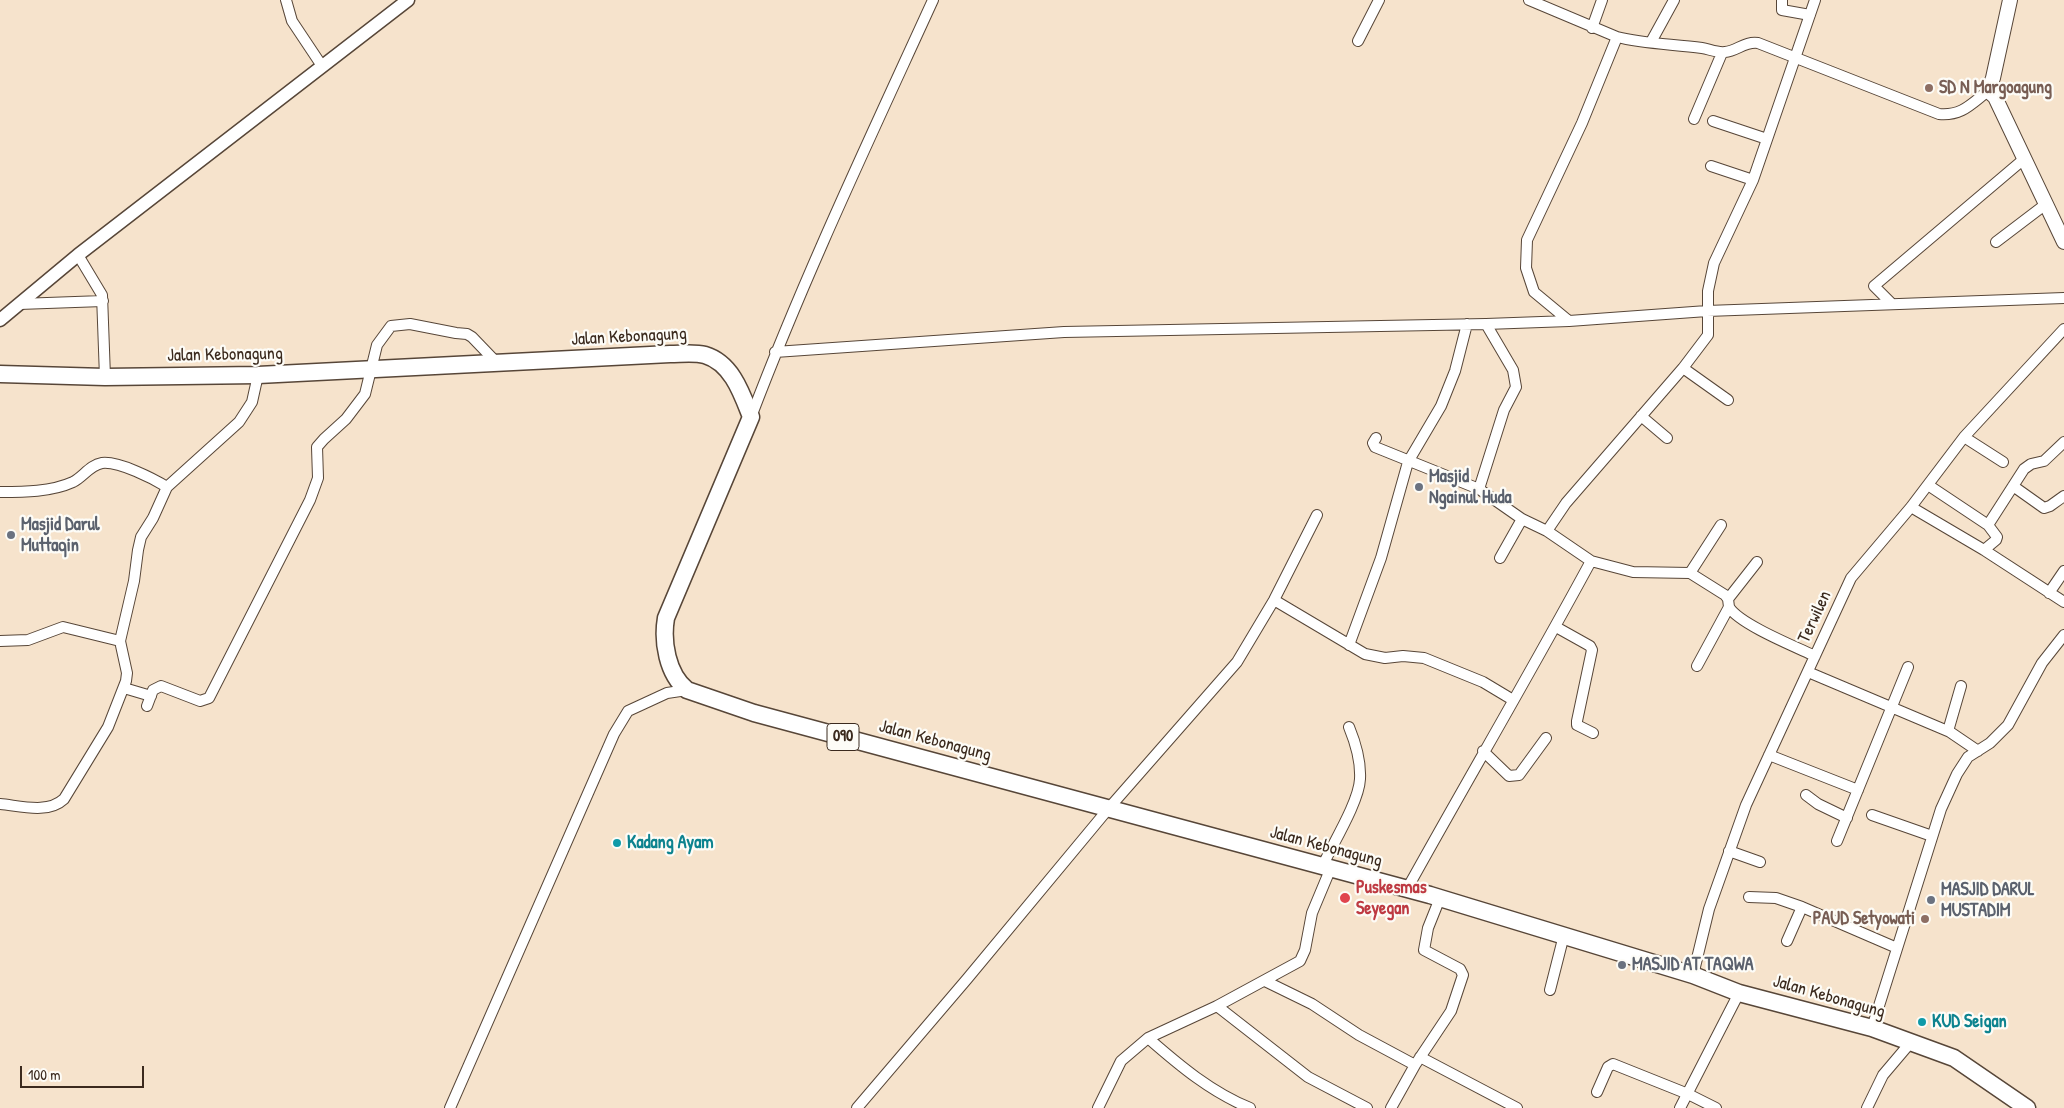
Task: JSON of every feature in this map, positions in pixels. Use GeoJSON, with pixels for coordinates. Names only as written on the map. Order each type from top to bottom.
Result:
{"type":"FeatureCollection","features":[{"type":"Feature","properties":{"kind":"main road"},"geometry":{"type":"LineString","coordinates":[[2010,0],[1993,78],[1988,91],[1995,97],[2064,242]]}},
{"type":"Feature","properties":{"kind":"main road","name":"Jalan Kebonagung"},"geometry":{"type":"LineString","coordinates":[[0,374],[105,377],[258,376],[670,354],[704,355],[717,362],[734,379],[751,417]]}},
{"type":"Feature","properties":{"kind":"main road"},"geometry":{"type":"LineString","coordinates":[[687,690],[681,685],[670,665],[664,634],[666,618],[751,417]]}},
{"type":"Feature","properties":{"kind":"main road","name":"Jalan Kebonagung"},"geometry":{"type":"LineString","coordinates":[[687,690],[754,713],[1440,898],[1692,974],[1739,993],[1872,1028],[1954,1058],[2027,1108]]}},
{"type":"Feature","properties":{"kind":"street"},"geometry":{"type":"LineString","coordinates":[[286,0],[292,20],[322,66]]}},
{"type":"Feature","properties":{"kind":"street"},"geometry":{"type":"LineString","coordinates":[[0,320],[78,255],[408,0]]}},
{"type":"Feature","properties":{"kind":"street"},"geometry":{"type":"LineString","coordinates":[[751,417],[776,352],[844,194],[933,0]]}},
{"type":"Feature","properties":{"kind":"street"},"geometry":{"type":"LineString","coordinates":[[1358,41],[1379,0]]}},
{"type":"Feature","properties":{"kind":"street"},"geometry":{"type":"LineString","coordinates":[[1529,0],[1616,38],[1704,48],[1722,53],[1753,42],[1939,114],[1951,115],[1959,112],[1988,91]]}},
{"type":"Feature","properties":{"kind":"street"},"geometry":{"type":"LineString","coordinates":[[1592,28],[1602,0]]}},
{"type":"Feature","properties":{"kind":"street"},"geometry":{"type":"LineString","coordinates":[[1651,42],[1674,0]]}},
{"type":"Feature","properties":{"kind":"street"},"geometry":{"type":"LineString","coordinates":[[1782,0],[1782,10],[1810,14]]}},
{"type":"Feature","properties":{"kind":"street"},"geometry":{"type":"LineString","coordinates":[[1547,531],[1566,504],[1683,368],[1708,335],[1708,291],[1714,263],[1753,180],[1815,0]]}},
{"type":"Feature","properties":{"kind":"street"},"geometry":{"type":"LineString","coordinates":[[1569,321],[1534,292],[1526,268],[1527,240],[1582,123],[1616,38]]}},
{"type":"Feature","properties":{"kind":"street"},"geometry":{"type":"LineString","coordinates":[[1694,119],[1722,53]]}},
{"type":"Feature","properties":{"kind":"street"},"geometry":{"type":"LineString","coordinates":[[1713,121],[1767,140]]}},
{"type":"Feature","properties":{"kind":"street"},"geometry":{"type":"LineString","coordinates":[[1891,303],[1874,286],[2024,159]]}},
{"type":"Feature","properties":{"kind":"street"},"geometry":{"type":"LineString","coordinates":[[1711,166],[1753,180]]}},
{"type":"Feature","properties":{"kind":"street"},"geometry":{"type":"LineString","coordinates":[[1996,242],[2046,204]]}},
{"type":"Feature","properties":{"kind":"street"},"geometry":{"type":"LineString","coordinates":[[78,255],[99,289],[103,301],[105,377]]}},
{"type":"Feature","properties":{"kind":"street"},"geometry":{"type":"LineString","coordinates":[[776,352],[1064,332],[1486,324],[1569,321],[1707,310],[2064,298]]}},
{"type":"Feature","properties":{"kind":"street"},"geometry":{"type":"LineString","coordinates":[[19,304],[103,301]]}},
{"type":"Feature","properties":{"kind":"street"},"geometry":{"type":"LineString","coordinates":[[1349,645],[1381,558],[1408,462],[1441,406],[1455,371],[1467,324]]}},
{"type":"Feature","properties":{"kind":"street"},"geometry":{"type":"LineString","coordinates":[[1479,489],[1504,410],[1516,387],[1513,370],[1486,324]]}},
{"type":"Feature","properties":{"kind":"street"},"geometry":{"type":"LineString","coordinates":[[124,688],[149,701],[153,690],[161,686],[200,701],[209,698],[314,492],[318,478],[317,447],[346,419],[365,394],[372,370],[375,350],[387,330],[396,325],[422,326],[470,335],[498,363]]}},
{"type":"Feature","properties":{"kind":"street","name":"Terwilen"},"geometry":{"type":"LineString","coordinates":[[1692,974],[1709,909],[1746,805],[1851,578],[1911,507],[1964,437],[2064,329]]}},
{"type":"Feature","properties":{"kind":"street"},"geometry":{"type":"LineString","coordinates":[[1683,368],[1728,400]]}},
{"type":"Feature","properties":{"kind":"street"},"geometry":{"type":"LineString","coordinates":[[0,804],[44,808],[58,805],[64,799],[108,727],[124,688],[127,673],[120,641],[134,581],[141,537],[153,518],[168,487],[239,422],[252,402],[258,376]]}},
{"type":"Feature","properties":{"kind":"street"},"geometry":{"type":"LineString","coordinates":[[1642,416],[1667,438]]}},
{"type":"Feature","properties":{"kind":"street"},"geometry":{"type":"LineString","coordinates":[[1964,437],[2003,462]]}},
{"type":"Feature","properties":{"kind":"street"},"geometry":{"type":"LineString","coordinates":[[1376,438],[1373,443],[1375,447],[1408,462],[1479,489],[1522,519],[1547,531],[1591,561],[1633,572],[1690,573],[1719,590],[1729,603],[1731,611],[1747,622],[1783,642],[1815,656]]}},
{"type":"Feature","properties":{"kind":"street"},"geometry":{"type":"LineString","coordinates":[[1988,525],[2028,465],[2044,462],[2064,442]]}},
{"type":"Feature","properties":{"kind":"street"},"geometry":{"type":"LineString","coordinates":[[0,492],[44,490],[63,485],[79,479],[103,463],[142,474],[168,487]]}},
{"type":"Feature","properties":{"kind":"street"},"geometry":{"type":"LineString","coordinates":[[1928,485],[1988,525],[1997,537],[1984,550]]}},
{"type":"Feature","properties":{"kind":"street"},"geometry":{"type":"LineString","coordinates":[[2013,486],[2044,508],[2064,496]]}},
{"type":"Feature","properties":{"kind":"street"},"geometry":{"type":"LineString","coordinates":[[1911,507],[1984,550],[2064,602]]}},
{"type":"Feature","properties":{"kind":"street"},"geometry":{"type":"LineString","coordinates":[[857,1108],[1109,808],[1237,662],[1274,600],[1317,515]]}},
{"type":"Feature","properties":{"kind":"street"},"geometry":{"type":"LineString","coordinates":[[1500,558],[1522,519]]}},
{"type":"Feature","properties":{"kind":"street"},"geometry":{"type":"LineString","coordinates":[[1690,573],[1720,525]]}},
{"type":"Feature","properties":{"kind":"street"},"geometry":{"type":"LineString","coordinates":[[1407,889],[1591,561]]}},
{"type":"Feature","properties":{"kind":"street"},"geometry":{"type":"LineString","coordinates":[[1697,666],[1729,603],[1757,562]]}},
{"type":"Feature","properties":{"kind":"street"},"geometry":{"type":"LineString","coordinates":[[2049,593],[2064,571]]}},
{"type":"Feature","properties":{"kind":"street"},"geometry":{"type":"LineString","coordinates":[[1274,600],[1365,654],[1385,658],[1403,656],[1424,658],[1483,682],[1513,700]]}},
{"type":"Feature","properties":{"kind":"street"},"geometry":{"type":"LineString","coordinates":[[1556,626],[1590,646],[1592,650],[1584,679],[1577,725],[1593,733]]}},
{"type":"Feature","properties":{"kind":"street"},"geometry":{"type":"LineString","coordinates":[[0,641],[28,640],[63,627],[120,641]]}},
{"type":"Feature","properties":{"kind":"street"},"geometry":{"type":"LineString","coordinates":[[1872,1028],[1941,809],[1957,774],[1968,757],[1999,736],[2008,724],[2042,663],[2064,635]]}},
{"type":"Feature","properties":{"kind":"street"},"geometry":{"type":"LineString","coordinates":[[1837,841],[1908,667]]}},
{"type":"Feature","properties":{"kind":"street"},"geometry":{"type":"LineString","coordinates":[[1808,672],[1948,731],[1963,739],[1978,751]]}},
{"type":"Feature","properties":{"kind":"street"},"geometry":{"type":"LineString","coordinates":[[1948,731],[1961,686]]}},
{"type":"Feature","properties":{"kind":"street"},"geometry":{"type":"LineString","coordinates":[[450,1108],[614,734],[628,711],[667,693],[687,690]]}},
{"type":"Feature","properties":{"kind":"street"},"geometry":{"type":"LineString","coordinates":[[1098,1108],[1121,1061],[1148,1038],[1265,981],[1295,964],[1304,955],[1312,913],[1326,868],[1360,781],[1357,748],[1349,727]]}},
{"type":"Feature","properties":{"kind":"street"},"geometry":{"type":"LineString","coordinates":[[1483,751],[1509,776],[1519,775],[1546,738]]}},
{"type":"Feature","properties":{"kind":"street"},"geometry":{"type":"LineString","coordinates":[[1769,755],[1858,790]]}},
{"type":"Feature","properties":{"kind":"street"},"geometry":{"type":"LineString","coordinates":[[1806,795],[1818,804],[1847,818]]}},
{"type":"Feature","properties":{"kind":"street"},"geometry":{"type":"LineString","coordinates":[[1872,815],[1932,836]]}},
{"type":"Feature","properties":{"kind":"street"},"geometry":{"type":"LineString","coordinates":[[1729,851],[1760,862]]}},
{"type":"Feature","properties":{"kind":"street"},"geometry":{"type":"LineString","coordinates":[[1391,1108],[1418,1061],[1451,1011],[1463,975],[1457,966],[1424,950],[1428,928],[1440,898]]}},
{"type":"Feature","properties":{"kind":"street"},"geometry":{"type":"LineString","coordinates":[[1749,898],[1776,898],[1802,906],[1897,948]]}},
{"type":"Feature","properties":{"kind":"street"},"geometry":{"type":"LineString","coordinates":[[1787,941],[1802,906]]}},
{"type":"Feature","properties":{"kind":"street"},"geometry":{"type":"LineString","coordinates":[[1550,990],[1564,934]]}},
{"type":"Feature","properties":{"kind":"street"},"geometry":{"type":"LineString","coordinates":[[1265,981],[1312,1004],[1359,1035],[1517,1108]]}},
{"type":"Feature","properties":{"kind":"street"},"geometry":{"type":"LineString","coordinates":[[1680,1108],[1739,993]]}},
{"type":"Feature","properties":{"kind":"street"},"geometry":{"type":"LineString","coordinates":[[1217,1006],[1308,1076],[1353,1105],[1367,1108]]}},
{"type":"Feature","properties":{"kind":"street"},"geometry":{"type":"LineString","coordinates":[[1148,1038],[1188,1073],[1226,1098],[1250,1108]]}},
{"type":"Feature","properties":{"kind":"street"},"geometry":{"type":"LineString","coordinates":[[1867,1108],[1883,1075],[1911,1042]]}},
{"type":"Feature","properties":{"kind":"street"},"geometry":{"type":"LineString","coordinates":[[1597,1092],[1608,1067],[1613,1064],[1688,1094],[1716,1108]]}},
{"type":"Feature","properties":{"kind":"street"},"geometry":{"type":"LineString","coordinates":[[1220,1108],[1226,1098]]}},
{"type":"Feature","properties":{"kind":"place","name":"SD N Margoagung"},"geometry":{"type":"Point","coordinates":[1929,88]}},
{"type":"Feature","properties":{"kind":"place","name":"Masjid Ngainul Huda"},"geometry":{"type":"Point","coordinates":[1419,487]}},
{"type":"Feature","properties":{"kind":"place","name":"Masjid Darul Muttaqin"},"geometry":{"type":"Point","coordinates":[11,535]}},
{"type":"Feature","properties":{"kind":"place","name":"Kadang Ayam"},"geometry":{"type":"Point","coordinates":[617,843]}},
{"type":"Feature","properties":{"kind":"place","name":"Puskesmas Seyegan"},"geometry":{"type":"Point","coordinates":[1345,898]}},
{"type":"Feature","properties":{"kind":"place","name":"MASJID DARUL MUSTADIM"},"geometry":{"type":"Point","coordinates":[1931,900]}},
{"type":"Feature","properties":{"kind":"place","name":"PAUD Setyowati"},"geometry":{"type":"Point","coordinates":[1925,919]}},
{"type":"Feature","properties":{"kind":"place","name":"MASJID AT TAQWA"},"geometry":{"type":"Point","coordinates":[1622,965]}},
{"type":"Feature","properties":{"kind":"place","name":"KUD Seigan"},"geometry":{"type":"Point","coordinates":[1922,1022]}}]}
